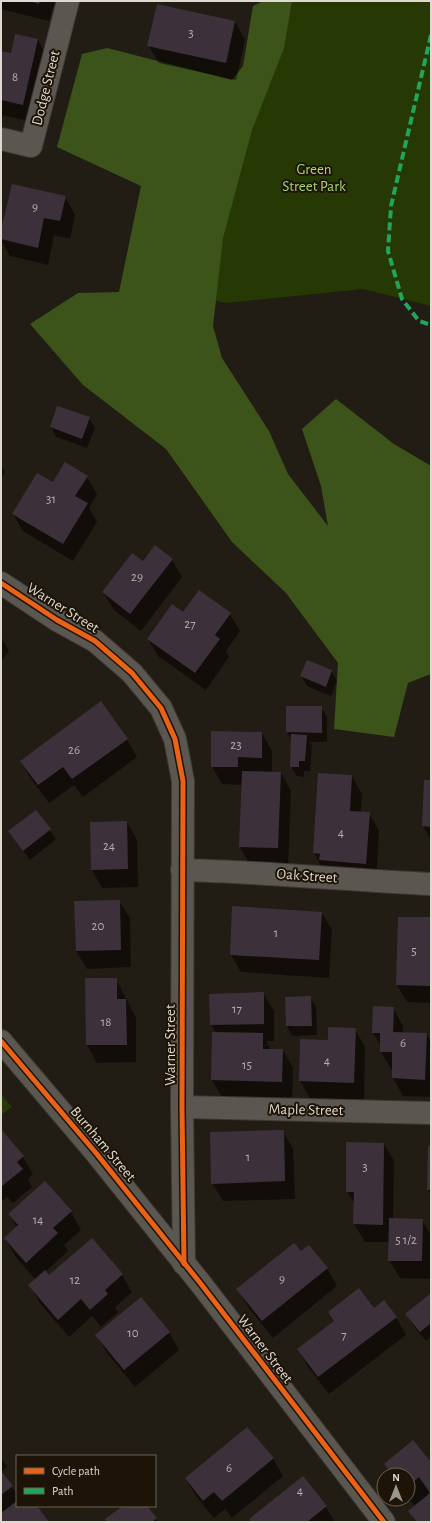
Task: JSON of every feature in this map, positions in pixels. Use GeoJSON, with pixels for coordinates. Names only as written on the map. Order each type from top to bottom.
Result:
{"type":"FeatureCollection","features":[{"type":"Feature","properties":{"kind":"street","name":"Dodge Street"},"geometry":{"type":"LineString","coordinates":[[1,139],[31,146],[68,1]]}},
{"type":"Feature","properties":{"kind":"street","name":"Warner Street"},"geometry":{"type":"LineString","coordinates":[[1,583],[57,620],[95,641],[132,673],[161,708],[175,738],[183,781],[182,1107],[184,1264],[384,1522]]}},
{"type":"Feature","properties":{"kind":"street","name":"Oak Street"},"geometry":{"type":"LineString","coordinates":[[182,870],[233,871],[431,884]]}},
{"type":"Feature","properties":{"kind":"street","name":"Burnham Street"},"geometry":{"type":"LineString","coordinates":[[1,1041],[96,1153],[184,1264]]}},
{"type":"Feature","properties":{"kind":"street","name":"Maple Street"},"geometry":{"type":"LineString","coordinates":[[182,1107],[431,1113]]}},
{"type":"Feature","properties":{"kind":"green space","name":"Green Street Park"},"geometry":{"type":"Polygon","coordinates":[[[262,1],[431,1],[431,306],[363,289],[226,303],[201,298],[262,1]]]}},
{"type":"Feature","properties":{"kind":"green space"},"geometry":{"type":"Polygon","coordinates":[[[263,1],[292,1],[284,48],[252,130],[223,238],[213,326],[222,358],[269,431],[288,474],[328,526],[321,486],[302,429],[336,399],[394,444],[431,466],[431,674],[408,683],[394,737],[334,729],[338,663],[286,593],[232,542],[166,449],[83,385],[30,324],[78,293],[119,292],[141,186],[57,147],[82,54],[107,48],[232,80],[243,66],[253,6],[263,1]]]}},
{"type":"Feature","properties":{"kind":"green space"},"geometry":{"type":"Polygon","coordinates":[[[1,1094],[12,1107],[1,1115],[1,1094]]]}},
{"type":"Feature","properties":{"kind":"building"},"geometry":{"type":"Polygon","coordinates":[[[29,1],[40,1],[39,4],[29,1]]]}},
{"type":"Feature","properties":{"kind":"building"},"geometry":{"type":"Polygon","coordinates":[[[157,4],[235,21],[226,63],[147,46],[157,4]]]}},
{"type":"Feature","properties":{"kind":"building"},"geometry":{"type":"Polygon","coordinates":[[[15,34],[38,39],[23,105],[1,100],[1,51],[11,53],[15,34]]]}},
{"type":"Feature","properties":{"kind":"building"},"geometry":{"type":"Polygon","coordinates":[[[12,184],[66,196],[60,221],[44,218],[38,248],[1,239],[1,230],[12,184]]]}},
{"type":"Feature","properties":{"kind":"building"},"geometry":{"type":"Polygon","coordinates":[[[57,406],[90,417],[82,439],[50,427],[57,406]]]}},
{"type":"Feature","properties":{"kind":"building"},"geometry":{"type":"Polygon","coordinates":[[[65,462],[88,476],[75,496],[88,503],[63,544],[12,514],[37,473],[53,482],[65,462]]]}},
{"type":"Feature","properties":{"kind":"building"},"geometry":{"type":"Polygon","coordinates":[[[155,545],[173,559],[130,614],[102,592],[132,553],[143,561],[155,545]]]}},
{"type":"Feature","properties":{"kind":"building"},"geometry":{"type":"Polygon","coordinates":[[[199,590],[231,613],[215,635],[220,639],[195,673],[147,639],[172,604],[183,612],[199,590]]]}},
{"type":"Feature","properties":{"kind":"building"},"geometry":{"type":"Polygon","coordinates":[[[307,660],[332,670],[326,687],[300,676],[307,660]]]}},
{"type":"Feature","properties":{"kind":"building"},"geometry":{"type":"Polygon","coordinates":[[[101,701],[128,739],[72,779],[63,767],[38,785],[20,761],[101,701]]]}},
{"type":"Feature","properties":{"kind":"building"},"geometry":{"type":"Polygon","coordinates":[[[286,706],[322,706],[322,733],[286,732],[286,706]]]}},
{"type":"Feature","properties":{"kind":"building"},"geometry":{"type":"Polygon","coordinates":[[[211,731],[262,732],[262,758],[238,757],[238,767],[211,767],[211,731]]]}},
{"type":"Feature","properties":{"kind":"building"},"geometry":{"type":"Polygon","coordinates":[[[291,734],[307,735],[305,761],[299,761],[299,767],[290,767],[291,734]]]}},
{"type":"Feature","properties":{"kind":"building"},"geometry":{"type":"Polygon","coordinates":[[[242,771],[281,772],[278,848],[239,847],[242,771]]]}},
{"type":"Feature","properties":{"kind":"building"},"geometry":{"type":"Polygon","coordinates":[[[318,773],[352,775],[350,811],[370,812],[366,864],[319,860],[320,854],[313,853],[318,773]]]}},
{"type":"Feature","properties":{"kind":"building"},"geometry":{"type":"Polygon","coordinates":[[[424,780],[431,780],[431,827],[422,826],[424,780]]]}},
{"type":"Feature","properties":{"kind":"building"},"geometry":{"type":"Polygon","coordinates":[[[36,810],[51,829],[23,851],[8,831],[36,810]]]}},
{"type":"Feature","properties":{"kind":"building"},"geometry":{"type":"Polygon","coordinates":[[[127,821],[128,869],[91,870],[90,822],[127,821]]]}},
{"type":"Feature","properties":{"kind":"building"},"geometry":{"type":"Polygon","coordinates":[[[120,900],[121,950],[76,951],[74,901],[120,900]]]}},
{"type":"Feature","properties":{"kind":"building"},"geometry":{"type":"Polygon","coordinates":[[[232,906],[322,912],[319,960],[230,955],[232,906]]]}},
{"type":"Feature","properties":{"kind":"building"},"geometry":{"type":"Polygon","coordinates":[[[398,917],[431,917],[431,986],[396,985],[398,917]]]}},
{"type":"Feature","properties":{"kind":"building"},"geometry":{"type":"Polygon","coordinates":[[[85,978],[117,978],[117,999],[126,999],[127,1045],[86,1045],[85,978]]]}},
{"type":"Feature","properties":{"kind":"building"},"geometry":{"type":"Polygon","coordinates":[[[264,992],[264,1024],[210,1025],[209,994],[264,992]]]}},
{"type":"Feature","properties":{"kind":"building"},"geometry":{"type":"Polygon","coordinates":[[[311,996],[312,1026],[286,1026],[285,997],[311,996]]]}},
{"type":"Feature","properties":{"kind":"building"},"geometry":{"type":"Polygon","coordinates":[[[373,1006],[394,1007],[393,1032],[427,1033],[425,1080],[392,1078],[392,1052],[380,1052],[380,1033],[372,1033],[373,1006]]]}},
{"type":"Feature","properties":{"kind":"building"},"geometry":{"type":"Polygon","coordinates":[[[328,1027],[356,1028],[354,1083],[299,1081],[300,1039],[328,1040],[328,1027]]]}},
{"type":"Feature","properties":{"kind":"building"},"geometry":{"type":"Polygon","coordinates":[[[212,1032],[263,1033],[263,1049],[283,1049],[282,1082],[211,1080],[212,1032]]]}},
{"type":"Feature","properties":{"kind":"building"},"geometry":{"type":"Polygon","coordinates":[[[1,1129],[24,1156],[17,1162],[23,1169],[2,1186],[1,1185],[1,1129]]]}},
{"type":"Feature","properties":{"kind":"building"},"geometry":{"type":"Polygon","coordinates":[[[284,1130],[285,1181],[211,1184],[210,1132],[284,1130]]]}},
{"type":"Feature","properties":{"kind":"building"},"geometry":{"type":"Polygon","coordinates":[[[346,1142],[384,1143],[383,1225],[353,1224],[354,1192],[346,1192],[346,1142]]]}},
{"type":"Feature","properties":{"kind":"building"},"geometry":{"type":"Polygon","coordinates":[[[428,1146],[431,1146],[431,1190],[427,1190],[428,1146]]]}},
{"type":"Feature","properties":{"kind":"building"},"geometry":{"type":"Polygon","coordinates":[[[45,1181],[72,1211],[53,1228],[58,1233],[26,1263],[4,1238],[18,1225],[8,1214],[45,1181]]]}},
{"type":"Feature","properties":{"kind":"building"},"geometry":{"type":"Polygon","coordinates":[[[389,1218],[423,1219],[422,1261],[388,1261],[389,1218]]]}},
{"type":"Feature","properties":{"kind":"building"},"geometry":{"type":"Polygon","coordinates":[[[92,1238],[123,1274],[105,1290],[108,1294],[90,1310],[81,1299],[58,1320],[28,1285],[45,1270],[49,1275],[92,1238]]]}},
{"type":"Feature","properties":{"kind":"building"},"geometry":{"type":"Polygon","coordinates":[[[294,1243],[301,1251],[309,1245],[328,1268],[262,1321],[236,1289],[294,1243]]]}},
{"type":"Feature","properties":{"kind":"building"},"geometry":{"type":"Polygon","coordinates":[[[359,1288],[374,1308],[384,1300],[397,1317],[318,1377],[297,1349],[334,1321],[328,1312],[359,1288]]]}},
{"type":"Feature","properties":{"kind":"building"},"geometry":{"type":"Polygon","coordinates":[[[431,1293],[431,1323],[420,1332],[405,1314],[431,1293]]]}},
{"type":"Feature","properties":{"kind":"building"},"geometry":{"type":"Polygon","coordinates":[[[141,1297],[170,1332],[124,1370],[95,1335],[141,1297]]]}},
{"type":"Feature","properties":{"kind":"building"},"geometry":{"type":"Polygon","coordinates":[[[247,1427],[274,1458],[222,1501],[214,1492],[203,1501],[185,1478],[247,1427]]]}},
{"type":"Feature","properties":{"kind":"building"},"geometry":{"type":"Polygon","coordinates":[[[413,1440],[431,1462],[431,1522],[417,1522],[408,1511],[413,1507],[416,1507],[416,1504],[430,1493],[419,1477],[416,1479],[416,1467],[386,1467],[384,1464],[413,1440]]]}},
{"type":"Feature","properties":{"kind":"building"},"geometry":{"type":"Polygon","coordinates":[[[1,1471],[13,1486],[1,1495],[1,1471]]]}},
{"type":"Feature","properties":{"kind":"building"},"geometry":{"type":"Polygon","coordinates":[[[303,1476],[327,1506],[307,1522],[251,1522],[249,1519],[303,1476]]]}},
{"type":"Feature","properties":{"kind":"building"},"geometry":{"type":"Polygon","coordinates":[[[16,1502],[16,1507],[38,1507],[49,1522],[1,1522],[1,1513],[16,1502]]]}},
{"type":"Feature","properties":{"kind":"building"},"geometry":{"type":"Polygon","coordinates":[[[122,1507],[148,1507],[157,1518],[152,1522],[107,1522],[105,1519],[122,1507]]]}},
{"type":"Feature","properties":{"kind":"marked path"},"geometry":{"type":"LineString","coordinates":[[431,35],[391,206],[388,251],[402,299],[419,321],[431,325]]}},
{"type":"Feature","properties":{"kind":"cycle path"},"geometry":{"type":"LineString","coordinates":[[1,583],[57,620],[95,641],[132,673],[161,708],[175,739],[183,781],[182,1107],[184,1264]]}},
{"type":"Feature","properties":{"kind":"cycle path"},"geometry":{"type":"LineString","coordinates":[[1,1041],[96,1153],[201,1284],[384,1522]]}}]}
